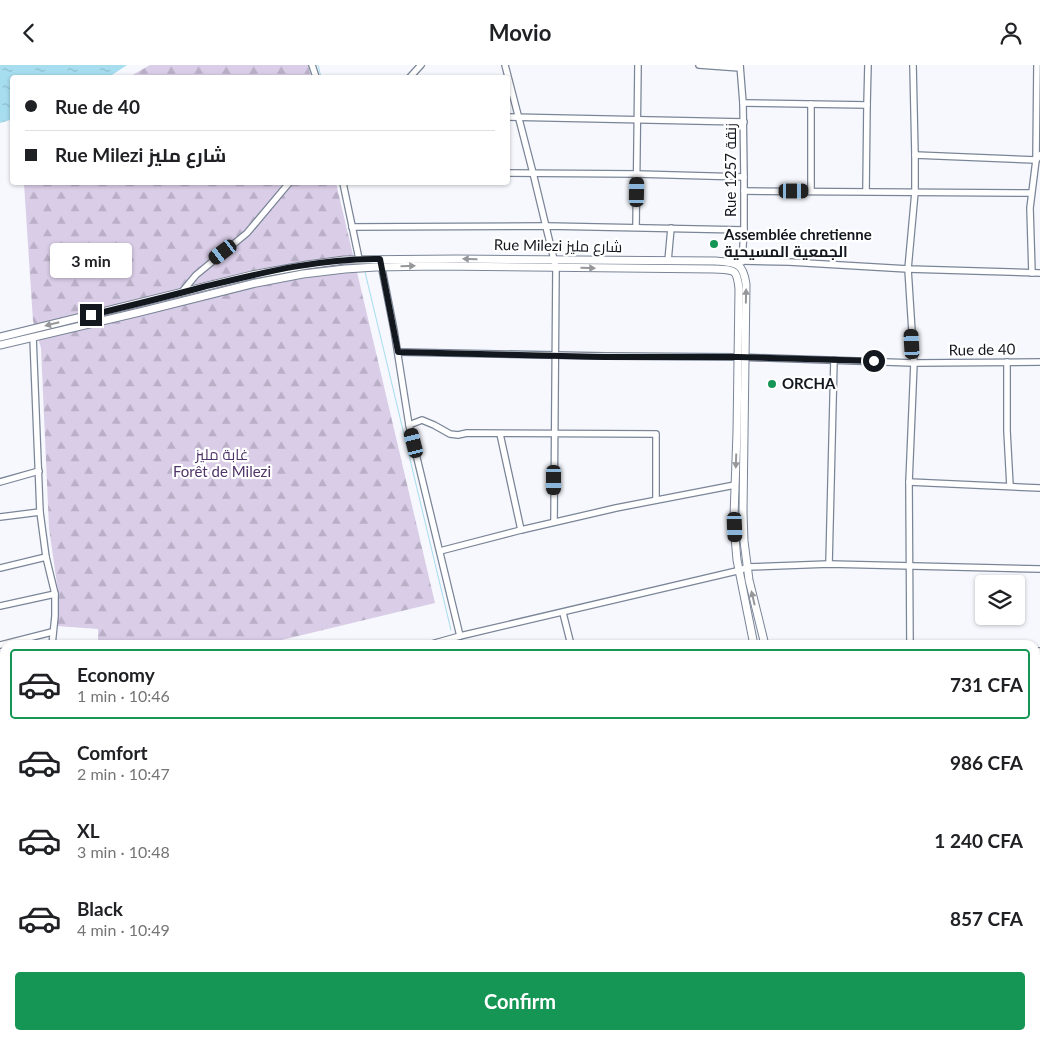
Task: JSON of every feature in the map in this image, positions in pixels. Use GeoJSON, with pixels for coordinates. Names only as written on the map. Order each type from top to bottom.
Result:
{"type":"FeatureCollection","features":[{"type":"Feature","properties":{"kind":"street"},"geometry":{"type":"LineString","coordinates":[[412,75],[421,65]]}},
{"type":"Feature","properties":{"kind":"street"},"geometry":{"type":"LineString","coordinates":[[636,227],[638,65]]}},
{"type":"Feature","properties":{"kind":"street"},"geometry":{"type":"LineString","coordinates":[[699,65],[740,67]]}},
{"type":"Feature","properties":{"kind":"street"},"geometry":{"type":"LineString","coordinates":[[866,191],[868,65]]}},
{"type":"Feature","properties":{"kind":"street"},"geometry":{"type":"LineString","coordinates":[[910,640],[908,482],[914,363],[908,269],[915,192],[913,65]]}},
{"type":"Feature","properties":{"kind":"street"},"geometry":{"type":"LineString","coordinates":[[1032,273],[1031,193],[1038,157],[1037,65]]}},
{"type":"Feature","properties":{"kind":"street","name":"Rue 1257 زنقة"},"geometry":{"type":"LineString","coordinates":[[740,67],[744,121],[744,230],[741,263]]}},
{"type":"Feature","properties":{"kind":"street"},"geometry":{"type":"LineString","coordinates":[[510,84],[534,173],[555,264],[554,522]]}},
{"type":"Feature","properties":{"kind":"street"},"geometry":{"type":"LineString","coordinates":[[743,103],[866,105]]}},
{"type":"Feature","properties":{"kind":"street"},"geometry":{"type":"LineString","coordinates":[[811,191],[812,104]]}},
{"type":"Feature","properties":{"kind":"street"},"geometry":{"type":"LineString","coordinates":[[510,117],[744,121]]}},
{"type":"Feature","properties":{"kind":"street"},"geometry":{"type":"LineString","coordinates":[[915,155],[1038,157]]}},
{"type":"Feature","properties":{"kind":"street"},"geometry":{"type":"LineString","coordinates":[[510,173],[744,177]]}},
{"type":"Feature","properties":{"kind":"street"},"geometry":{"type":"LineString","coordinates":[[181,293],[196,275],[247,233],[287,185]]}},
{"type":"Feature","properties":{"kind":"street"},"geometry":{"type":"LineString","coordinates":[[343,185],[359,259]]}},
{"type":"Feature","properties":{"kind":"street"},"geometry":{"type":"LineString","coordinates":[[744,191],[1031,193]]}},
{"type":"Feature","properties":{"kind":"street"},"geometry":{"type":"LineString","coordinates":[[352,227],[636,227],[744,230]]}},
{"type":"Feature","properties":{"kind":"street"},"geometry":{"type":"LineString","coordinates":[[668,261],[671,228]]}},
{"type":"Feature","properties":{"kind":"street","name":"Rue Milezi شارع مليز"},"geometry":{"type":"LineString","coordinates":[[0,337],[252,275],[307,265],[359,259],[381,263]]}},
{"type":"Feature","properties":{"kind":"street","name":"Rue Milezi شارع مليز"},"geometry":{"type":"LineString","coordinates":[[555,264],[668,261],[741,263]]}},
{"type":"Feature","properties":{"kind":"street"},"geometry":{"type":"LineString","coordinates":[[741,263],[789,262],[908,269],[1040,273]]}},
{"type":"Feature","properties":{"kind":"street"},"geometry":{"type":"LineString","coordinates":[[381,263],[398,352],[409,425],[460,636]]}},
{"type":"Feature","properties":{"kind":"street","name":"Rue Milezi شارع مليز"},"geometry":{"type":"LineString","coordinates":[[0,345],[256,283],[381,263],[555,264],[714,269],[735,272]]}},
{"type":"Feature","properties":{"kind":"street"},"geometry":{"type":"LineString","coordinates":[[741,263],[735,272],[739,289],[743,512],[749,580],[764,640]]}},
{"type":"Feature","properties":{"kind":"street"},"geometry":{"type":"LineString","coordinates":[[741,263],[746,284],[737,432],[735,537],[737,560],[753,640]]}},
{"type":"Feature","properties":{"kind":"street"},"geometry":{"type":"LineString","coordinates":[[33,337],[40,512],[46,557],[55,594],[52,640]]}},
{"type":"Feature","properties":{"kind":"street","name":"Rue de 40"},"geometry":{"type":"LineString","coordinates":[[398,352],[605,357],[741,357],[914,363],[1040,362]]}},
{"type":"Feature","properties":{"kind":"street"},"geometry":{"type":"LineString","coordinates":[[829,563],[834,360]]}},
{"type":"Feature","properties":{"kind":"street"},"geometry":{"type":"LineString","coordinates":[[1007,362],[1007,431],[1010,487]]}},
{"type":"Feature","properties":{"kind":"street"},"geometry":{"type":"LineString","coordinates":[[409,425],[422,420],[450,434],[656,433],[656,500]]}},
{"type":"Feature","properties":{"kind":"street"},"geometry":{"type":"LineString","coordinates":[[500,434],[522,530]]}},
{"type":"Feature","properties":{"kind":"street"},"geometry":{"type":"LineString","coordinates":[[0,482],[39,471]]}},
{"type":"Feature","properties":{"kind":"street"},"geometry":{"type":"LineString","coordinates":[[908,482],[1040,488]]}},
{"type":"Feature","properties":{"kind":"street"},"geometry":{"type":"LineString","coordinates":[[440,551],[554,522],[735,485]]}},
{"type":"Feature","properties":{"kind":"street"},"geometry":{"type":"LineString","coordinates":[[0,517],[40,512]]}},
{"type":"Feature","properties":{"kind":"street"},"geometry":{"type":"LineString","coordinates":[[0,568],[46,557]]}},
{"type":"Feature","properties":{"kind":"street"},"geometry":{"type":"LineString","coordinates":[[452,640],[460,636],[563,613],[747,567],[829,563],[1040,569]]}},
{"type":"Feature","properties":{"kind":"street"},"geometry":{"type":"LineString","coordinates":[[0,606],[55,594]]}},
{"type":"Feature","properties":{"kind":"street"},"geometry":{"type":"LineString","coordinates":[[563,613],[570,640]]}},
{"type":"Feature","properties":{"kind":"street"},"geometry":{"type":"LineString","coordinates":[[20,640],[52,632]]}},
{"type":"Feature","properties":{"kind":"green space"},"geometry":{"type":"Polygon","coordinates":[[[150,65],[308,65],[310,75],[132,75],[150,65]]]}},
{"type":"Feature","properties":{"kind":"green space","name":"غابة مليز Forêt de Milezi"},"geometry":{"type":"Polygon","coordinates":[[[24,185],[336,185],[435,603],[282,640],[98,640],[98,629],[57,626],[58,591],[49,528],[41,348],[33,321],[24,185]]]}},
{"type":"Feature","properties":{"kind":"water"},"geometry":{"type":"Polygon","coordinates":[[[0,65],[127,65],[112,75],[10,75],[10,120],[0,123],[0,65]]]}},
{"type":"Feature","properties":{"kind":"waterway"},"geometry":{"type":"LineString","coordinates":[[318,65],[320,75]]}},
{"type":"Feature","properties":{"kind":"waterway"},"geometry":{"type":"LineString","coordinates":[[365,272],[451,630]]}},
{"type":"Feature","properties":{"kind":"place","name":"Assemblée chretienne الجمعية المسيحية"},"geometry":{"type":"Point","coordinates":[714,244]}},
{"type":"Feature","properties":{"kind":"place","name":"ORCHA"},"geometry":{"type":"Point","coordinates":[772,384]}},
{"type":"Feature","properties":{"kind":"route"},"geometry":{"type":"LineString","coordinates":[[91,315],[252,275],[344,260],[380,259],[398,352],[874,361]]}}]}
